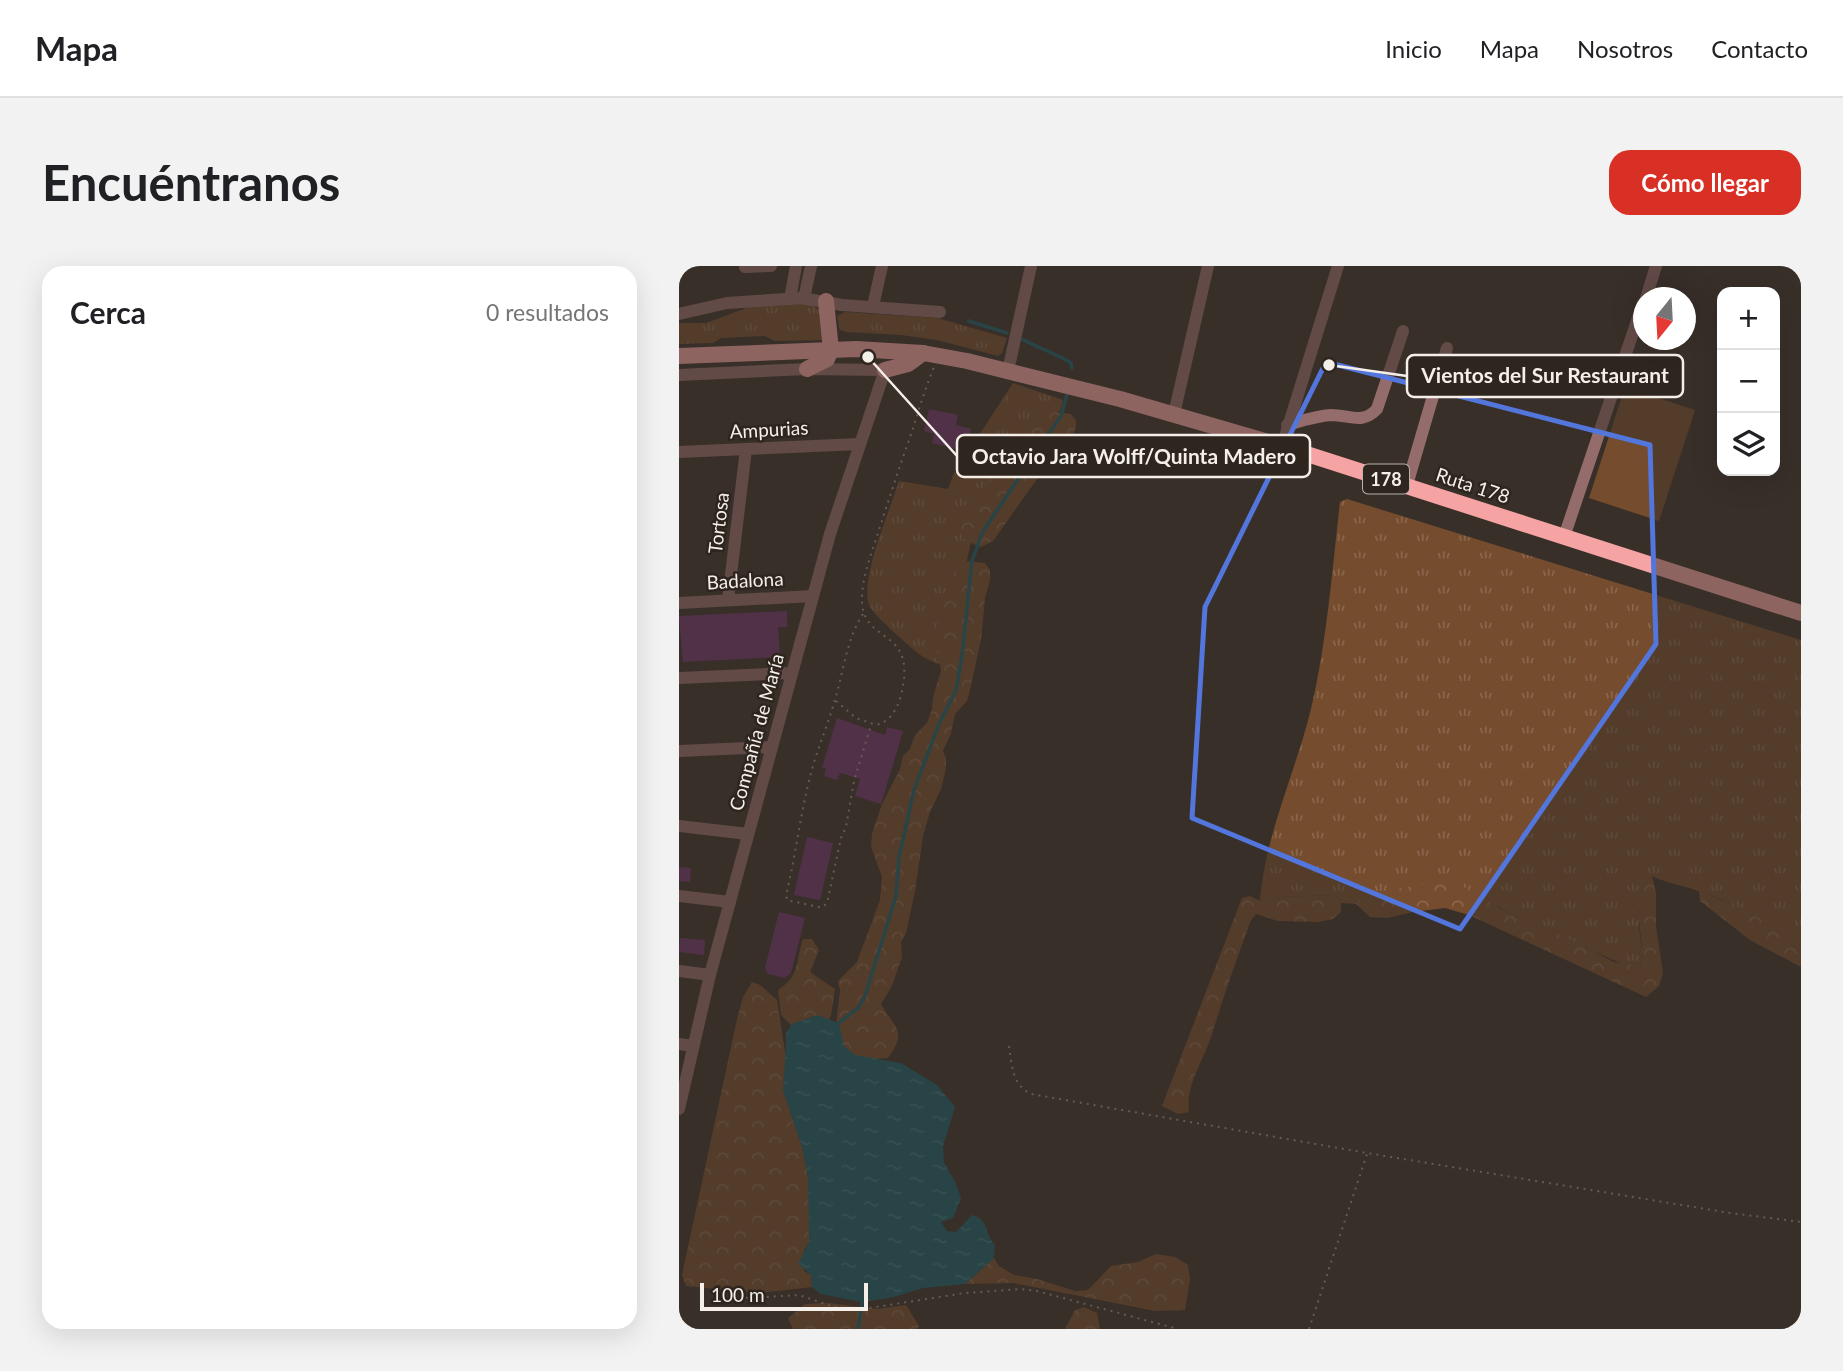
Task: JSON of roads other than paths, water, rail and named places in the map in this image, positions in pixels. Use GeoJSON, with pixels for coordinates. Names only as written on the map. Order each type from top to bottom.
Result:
{"type":"FeatureCollection","features":[{"type":"Feature","properties":{"kind":"main road"},"geometry":{"type":"LineString","coordinates":[[807,369],[827,359],[831,350],[826,301]]}},
{"type":"Feature","properties":{"kind":"main road","name":"178"},"geometry":{"type":"LineString","coordinates":[[679,356],[856,349],[931,355]]}},
{"type":"Feature","properties":{"kind":"main road","name":"Ruta 178"},"geometry":{"type":"LineString","coordinates":[[931,355],[967,361],[1174,414],[1282,446],[1801,613]]}},
{"type":"Feature","properties":{"kind":"main road"},"geometry":{"type":"LineString","coordinates":[[885,370],[931,355]]}},
{"type":"Feature","properties":{"kind":"street"},"geometry":{"type":"LineString","coordinates":[[745,267],[771,266]]}},
{"type":"Feature","properties":{"kind":"street"},"geometry":{"type":"LineString","coordinates":[[790,299],[796,266]]}},
{"type":"Feature","properties":{"kind":"street"},"geometry":{"type":"LineString","coordinates":[[804,298],[811,266]]}},
{"type":"Feature","properties":{"kind":"street"},"geometry":{"type":"LineString","coordinates":[[873,306],[882,266]]}},
{"type":"Feature","properties":{"kind":"street"},"geometry":{"type":"LineString","coordinates":[[1008,371],[1031,266]]}},
{"type":"Feature","properties":{"kind":"street"},"geometry":{"type":"LineString","coordinates":[[1174,414],[1207,266]]}},
{"type":"Feature","properties":{"kind":"street"},"geometry":{"type":"LineString","coordinates":[[1282,446],[1338,266]]}},
{"type":"Feature","properties":{"kind":"street"},"geometry":{"type":"LineString","coordinates":[[1649,287],[1656,266]]}},
{"type":"Feature","properties":{"kind":"street"},"geometry":{"type":"LineString","coordinates":[[679,314],[727,303],[804,298],[940,312]]}},
{"type":"Feature","properties":{"kind":"street"},"geometry":{"type":"LineString","coordinates":[[1287,425],[1329,415],[1358,419],[1370,417],[1377,409],[1403,331]]}},
{"type":"Feature","properties":{"kind":"street"},"geometry":{"type":"LineString","coordinates":[[1564,537],[1633,333]]}},
{"type":"Feature","properties":{"kind":"street"},"geometry":{"type":"LineString","coordinates":[[1407,485],[1447,348]]}},
{"type":"Feature","properties":{"kind":"street"},"geometry":{"type":"LineString","coordinates":[[679,375],[807,369],[885,370]]}},
{"type":"Feature","properties":{"kind":"street","name":"Compañía de María"},"geometry":{"type":"LineString","coordinates":[[679,1109],[710,975],[830,534],[885,370]]}},
{"type":"Feature","properties":{"kind":"street","name":"Ampurias"},"geometry":{"type":"LineString","coordinates":[[679,452],[860,444]]}},
{"type":"Feature","properties":{"kind":"street","name":"Tortosa"},"geometry":{"type":"LineString","coordinates":[[728,600],[746,449]]}},
{"type":"Feature","properties":{"kind":"street","name":"Badalona"},"geometry":{"type":"LineString","coordinates":[[679,603],[813,596]]}},
{"type":"Feature","properties":{"kind":"street"},"geometry":{"type":"LineString","coordinates":[[679,678],[792,673]]}},
{"type":"Feature","properties":{"kind":"street"},"geometry":{"type":"LineString","coordinates":[[679,751],[772,747]]}},
{"type":"Feature","properties":{"kind":"street"},"geometry":{"type":"LineString","coordinates":[[679,826],[748,834]]}},
{"type":"Feature","properties":{"kind":"street"},"geometry":{"type":"LineString","coordinates":[[679,895],[730,902]]}},
{"type":"Feature","properties":{"kind":"street"},"geometry":{"type":"LineString","coordinates":[[679,971],[710,975]]}},
{"type":"Feature","properties":{"kind":"street"},"geometry":{"type":"LineString","coordinates":[[679,1045],[693,1046]]}},
{"type":"Feature","properties":{"kind":"water"},"geometry":{"type":"Polygon","coordinates":[[[817,1015],[839,1023],[844,1046],[855,1055],[901,1063],[937,1085],[955,1107],[943,1146],[944,1162],[961,1198],[953,1218],[941,1222],[947,1231],[956,1232],[972,1215],[978,1217],[995,1245],[994,1258],[965,1284],[923,1288],[894,1297],[862,1302],[821,1294],[812,1287],[811,1275],[798,1264],[809,1242],[808,1177],[802,1147],[783,1090],[786,1033],[792,1024],[817,1015]]]}},
{"type":"Feature","properties":{"kind":"waterway"},"geometry":{"type":"LineString","coordinates":[[969,321],[1007,333]]}},
{"type":"Feature","properties":{"kind":"waterway"},"geometry":{"type":"LineString","coordinates":[[1022,339],[1066,360],[1071,363],[1072,368]]}},
{"type":"Feature","properties":{"kind":"waterway"},"geometry":{"type":"LineString","coordinates":[[839,1023],[859,1007],[865,996],[896,896],[899,857],[914,790],[939,724],[956,690],[972,561],[983,531],[1061,416],[1067,395]]}},
{"type":"Feature","properties":{"kind":"waterway"},"geometry":{"type":"LineString","coordinates":[[858,1329],[862,1302]]}},
{"type":"Feature","properties":{"kind":"place","name":"Octavio Jara Wolff/Quinta Madero"},"geometry":{"type":"Point","coordinates":[868,357]}},
{"type":"Feature","properties":{"kind":"place","name":"Vientos del Sur Restaurant"},"geometry":{"type":"Point","coordinates":[1329,365]}}]}
